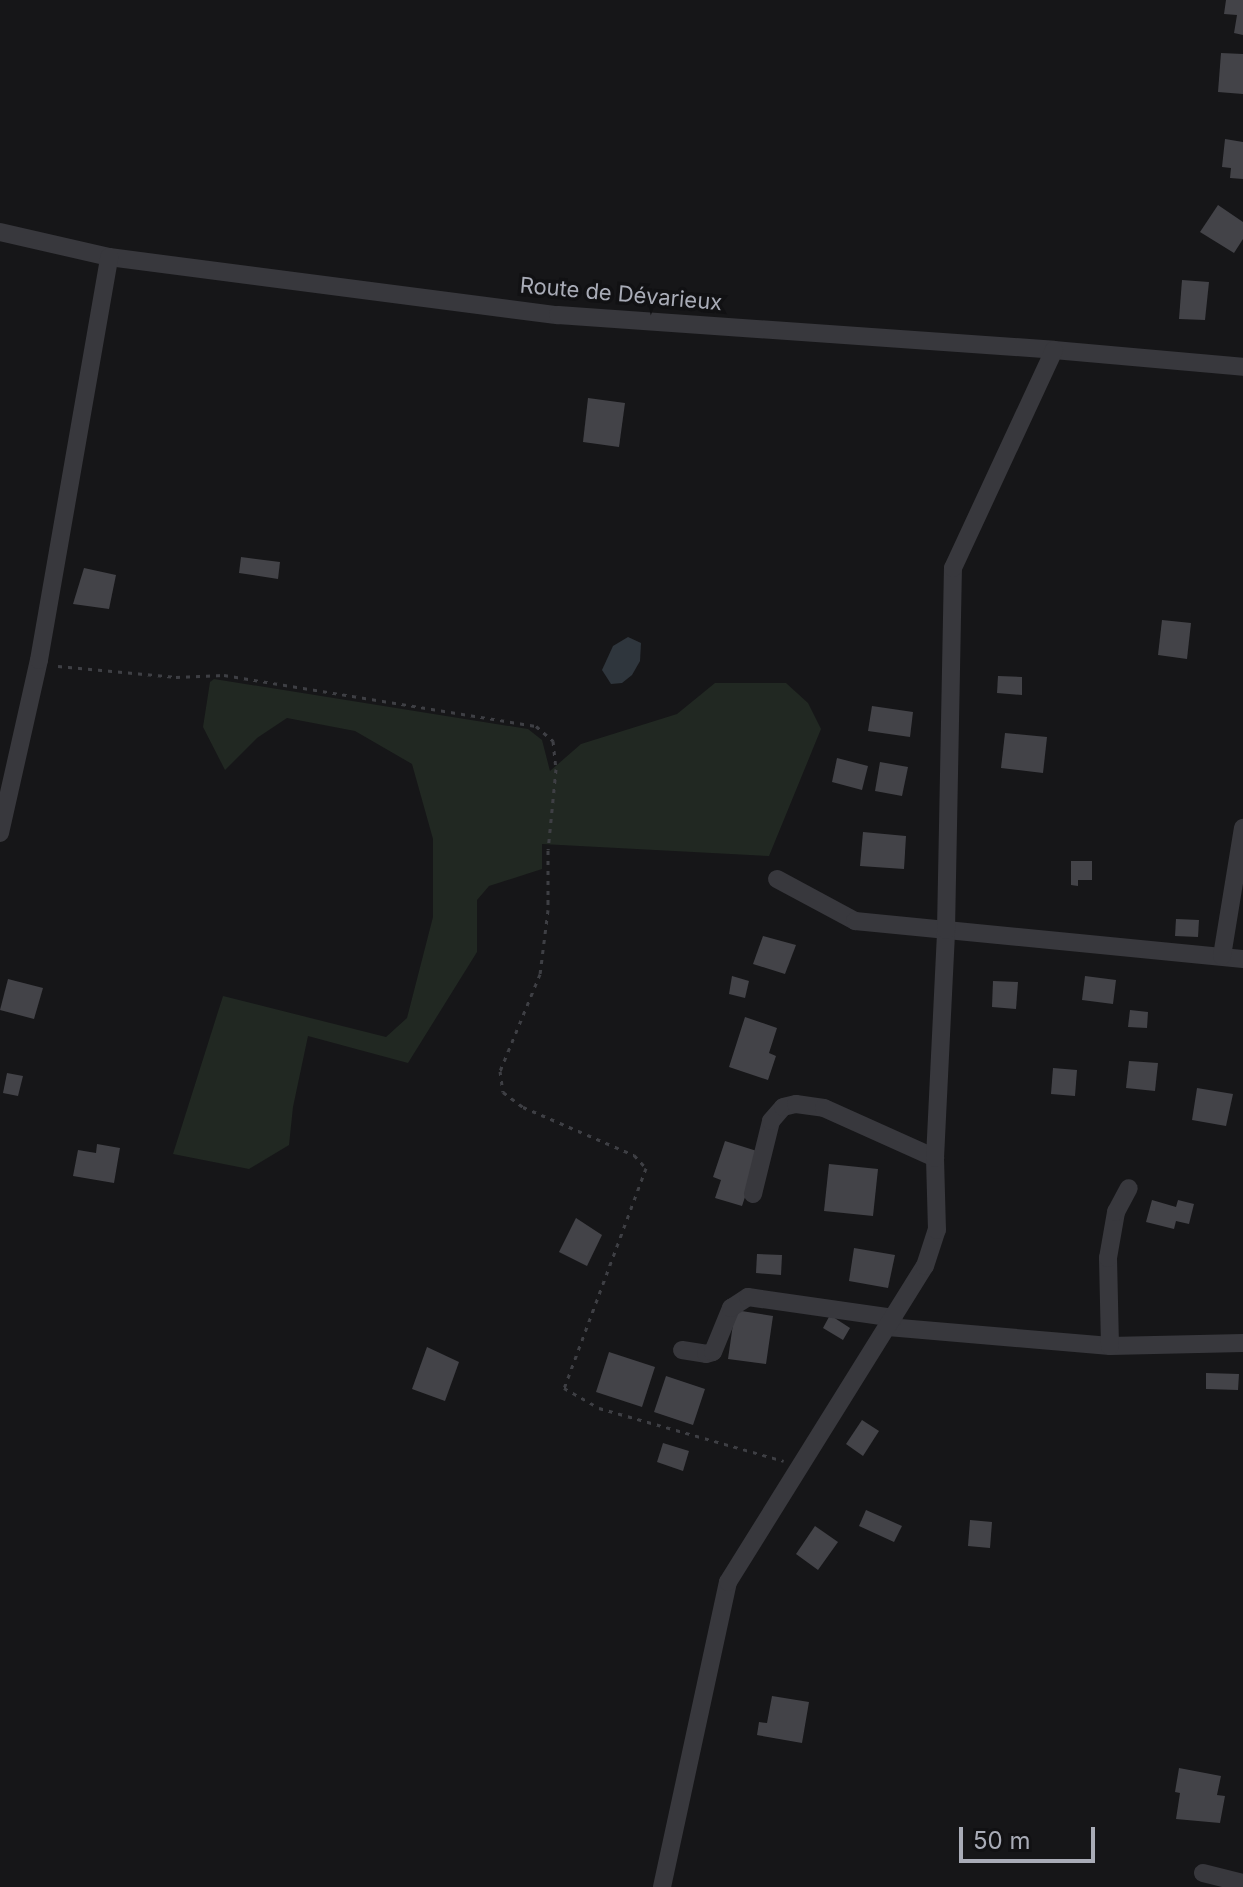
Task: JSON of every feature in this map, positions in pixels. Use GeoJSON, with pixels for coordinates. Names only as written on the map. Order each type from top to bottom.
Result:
{"type":"FeatureCollection","features":[{"type":"Feature","properties":{"kind":"street","name":"Route de Dévarieux"},"geometry":{"type":"LineString","coordinates":[[0,232],[109,257],[558,315],[1054,350],[1243,367]]}},
{"type":"Feature","properties":{"kind":"street"},"geometry":{"type":"LineString","coordinates":[[0,833],[39,660],[109,257]]}},
{"type":"Feature","properties":{"kind":"street"},"geometry":{"type":"LineString","coordinates":[[662,1887],[728,1582],[925,1266],[937,1230],[935,1158],[946,930],[953,568],[1054,350]]}},
{"type":"Feature","properties":{"kind":"street"},"geometry":{"type":"LineString","coordinates":[[1222,956],[1243,828]]}},
{"type":"Feature","properties":{"kind":"street"},"geometry":{"type":"LineString","coordinates":[[777,879],[855,921],[1243,959]]}},
{"type":"Feature","properties":{"kind":"street"},"geometry":{"type":"LineString","coordinates":[[753,1194],[771,1121],[783,1107],[796,1104],[824,1108],[935,1158]]}},
{"type":"Feature","properties":{"kind":"street"},"geometry":{"type":"LineString","coordinates":[[1110,1346],[1108,1258],[1116,1212],[1129,1188]]}},
{"type":"Feature","properties":{"kind":"street"},"geometry":{"type":"LineString","coordinates":[[682,1350],[706,1354],[713,1352],[731,1308],[748,1297],[890,1322],[1110,1346],[1243,1343]]}},
{"type":"Feature","properties":{"kind":"street"},"geometry":{"type":"LineString","coordinates":[[1203,1873],[1243,1883]]}},
{"type":"Feature","properties":{"kind":"path"},"geometry":{"type":"LineString","coordinates":[[39,660],[72,669],[176,677],[224,675],[269,682],[536,726],[553,741],[556,769],[548,850],[548,910],[540,974],[500,1071],[503,1092],[523,1107],[634,1155],[646,1168],[564,1388],[599,1408],[801,1466]]}},
{"type":"Feature","properties":{"kind":"shaded area"},"geometry":{"type":"Polygon","coordinates":[[[628,637],[641,643],[640,661],[632,675],[622,683],[611,684],[602,670],[613,646],[628,637]]]}},
{"type":"Feature","properties":{"kind":"shaded area"},"geometry":{"type":"Polygon","coordinates":[[[214,679],[528,729],[542,740],[550,771],[581,744],[677,714],[715,683],[786,683],[808,703],[821,729],[769,856],[542,844],[542,869],[489,886],[477,900],[477,952],[408,1063],[308,1036],[293,1107],[289,1145],[249,1169],[173,1154],[223,996],[386,1037],[407,1018],[433,917],[433,839],[412,764],[355,731],[287,718],[257,738],[225,770],[203,727],[210,682],[214,679]]]}},
{"type":"Feature","properties":{"kind":"building"},"geometry":{"type":"Polygon","coordinates":[[[1226,0],[1243,0],[1243,35],[1234,33],[1237,15],[1224,14],[1226,0]]]}},
{"type":"Feature","properties":{"kind":"building"},"geometry":{"type":"Polygon","coordinates":[[[1221,53],[1243,54],[1243,94],[1218,92],[1221,53]]]}},
{"type":"Feature","properties":{"kind":"building"},"geometry":{"type":"Polygon","coordinates":[[[1225,139],[1243,142],[1243,179],[1230,178],[1231,168],[1222,167],[1225,139]]]}},
{"type":"Feature","properties":{"kind":"building"},"geometry":{"type":"Polygon","coordinates":[[[1218,205],[1243,222],[1243,239],[1234,253],[1200,232],[1218,205]]]}},
{"type":"Feature","properties":{"kind":"building"},"geometry":{"type":"Polygon","coordinates":[[[1182,280],[1209,282],[1205,320],[1179,319],[1182,280]]]}},
{"type":"Feature","properties":{"kind":"building"},"geometry":{"type":"Polygon","coordinates":[[[588,398],[625,403],[619,447],[583,442],[588,398]]]}},
{"type":"Feature","properties":{"kind":"building"},"geometry":{"type":"Polygon","coordinates":[[[241,557],[280,562],[278,579],[239,573],[241,557]]]}},
{"type":"Feature","properties":{"kind":"building"},"geometry":{"type":"Polygon","coordinates":[[[84,568],[116,575],[109,609],[73,604],[84,568]]]}},
{"type":"Feature","properties":{"kind":"building"},"geometry":{"type":"Polygon","coordinates":[[[1162,620],[1191,623],[1187,659],[1158,655],[1162,620]]]}},
{"type":"Feature","properties":{"kind":"building"},"geometry":{"type":"Polygon","coordinates":[[[998,676],[1022,677],[1022,695],[997,693],[998,676]]]}},
{"type":"Feature","properties":{"kind":"building"},"geometry":{"type":"Polygon","coordinates":[[[872,706],[913,712],[910,737],[868,731],[872,706]]]}},
{"type":"Feature","properties":{"kind":"building"},"geometry":{"type":"Polygon","coordinates":[[[1005,733],[1047,737],[1043,773],[1001,768],[1005,733]]]}},
{"type":"Feature","properties":{"kind":"building"},"geometry":{"type":"Polygon","coordinates":[[[837,758],[868,766],[862,790],[832,782],[837,758]]]}},
{"type":"Feature","properties":{"kind":"building"},"geometry":{"type":"Polygon","coordinates":[[[880,762],[908,767],[902,796],[875,791],[880,762]]]}},
{"type":"Feature","properties":{"kind":"building"},"geometry":{"type":"Polygon","coordinates":[[[863,832],[906,836],[904,869],[860,866],[863,832]]]}},
{"type":"Feature","properties":{"kind":"building"},"geometry":{"type":"Polygon","coordinates":[[[1071,861],[1092,861],[1092,880],[1078,880],[1078,886],[1071,885],[1071,861]]]}},
{"type":"Feature","properties":{"kind":"building"},"geometry":{"type":"Polygon","coordinates":[[[1176,919],[1199,920],[1198,937],[1175,936],[1176,919]]]}},
{"type":"Feature","properties":{"kind":"building"},"geometry":{"type":"Polygon","coordinates":[[[763,936],[796,945],[785,974],[753,964],[763,936]]]}},
{"type":"Feature","properties":{"kind":"building"},"geometry":{"type":"Polygon","coordinates":[[[732,976],[749,981],[745,998],[729,994],[732,976]]]}},
{"type":"Feature","properties":{"kind":"building"},"geometry":{"type":"Polygon","coordinates":[[[1085,976],[1116,980],[1113,1004],[1082,1000],[1085,976]]]}},
{"type":"Feature","properties":{"kind":"building"},"geometry":{"type":"Polygon","coordinates":[[[8,979],[43,988],[34,1019],[0,1010],[8,979]]]}},
{"type":"Feature","properties":{"kind":"building"},"geometry":{"type":"Polygon","coordinates":[[[993,981],[1018,982],[1016,1009],[992,1007],[993,981]]]}},
{"type":"Feature","properties":{"kind":"building"},"geometry":{"type":"Polygon","coordinates":[[[1130,1010],[1148,1012],[1147,1028],[1128,1027],[1130,1010]]]}},
{"type":"Feature","properties":{"kind":"building"},"geometry":{"type":"Polygon","coordinates":[[[745,1017],[777,1028],[769,1053],[776,1056],[768,1080],[729,1067],[745,1017]]]}},
{"type":"Feature","properties":{"kind":"building"},"geometry":{"type":"Polygon","coordinates":[[[1129,1061],[1158,1063],[1155,1091],[1126,1088],[1129,1061]]]}},
{"type":"Feature","properties":{"kind":"building"},"geometry":{"type":"Polygon","coordinates":[[[1053,1068],[1077,1070],[1075,1096],[1051,1094],[1053,1068]]]}},
{"type":"Feature","properties":{"kind":"building"},"geometry":{"type":"Polygon","coordinates":[[[7,1073],[23,1076],[18,1096],[3,1093],[7,1073]]]}},
{"type":"Feature","properties":{"kind":"building"},"geometry":{"type":"Polygon","coordinates":[[[1197,1088],[1233,1094],[1226,1126],[1192,1120],[1197,1088]]]}},
{"type":"Feature","properties":{"kind":"building"},"geometry":{"type":"Polygon","coordinates":[[[725,1141],[760,1152],[742,1206],[715,1198],[721,1180],[713,1177],[725,1141]]]}},
{"type":"Feature","properties":{"kind":"building"},"geometry":{"type":"Polygon","coordinates":[[[97,1144],[120,1148],[114,1183],[73,1176],[78,1150],[96,1153],[97,1144]]]}},
{"type":"Feature","properties":{"kind":"building"},"geometry":{"type":"Polygon","coordinates":[[[829,1164],[878,1169],[873,1216],[824,1211],[829,1164]]]}},
{"type":"Feature","properties":{"kind":"building"},"geometry":{"type":"Polygon","coordinates":[[[1152,1200],[1176,1207],[1178,1200],[1194,1204],[1189,1224],[1176,1221],[1174,1229],[1146,1222],[1152,1200]]]}},
{"type":"Feature","properties":{"kind":"building"},"geometry":{"type":"Polygon","coordinates":[[[576,1218],[602,1235],[587,1266],[559,1252],[576,1218]]]}},
{"type":"Feature","properties":{"kind":"building"},"geometry":{"type":"Polygon","coordinates":[[[854,1248],[895,1255],[888,1288],[849,1281],[854,1248]]]}},
{"type":"Feature","properties":{"kind":"building"},"geometry":{"type":"Polygon","coordinates":[[[757,1254],[782,1255],[781,1275],[756,1273],[757,1254]]]}},
{"type":"Feature","properties":{"kind":"building"},"geometry":{"type":"Polygon","coordinates":[[[735,1310],[773,1316],[766,1364],[728,1359],[735,1310]]]}},
{"type":"Feature","properties":{"kind":"building"},"geometry":{"type":"Polygon","coordinates":[[[830,1315],[850,1328],[843,1340],[823,1328],[830,1315]]]}},
{"type":"Feature","properties":{"kind":"building"},"geometry":{"type":"Polygon","coordinates":[[[427,1347],[459,1362],[445,1401],[412,1389],[427,1347]]]}},
{"type":"Feature","properties":{"kind":"building"},"geometry":{"type":"Polygon","coordinates":[[[609,1352],[655,1367],[642,1407],[596,1392],[609,1352]]]}},
{"type":"Feature","properties":{"kind":"building"},"geometry":{"type":"Polygon","coordinates":[[[1206,1373],[1239,1374],[1238,1390],[1206,1389],[1206,1373]]]}},
{"type":"Feature","properties":{"kind":"building"},"geometry":{"type":"Polygon","coordinates":[[[666,1376],[705,1389],[693,1425],[654,1412],[666,1376]]]}},
{"type":"Feature","properties":{"kind":"building"},"geometry":{"type":"Polygon","coordinates":[[[862,1420],[879,1431],[863,1456],[846,1444],[862,1420]]]}},
{"type":"Feature","properties":{"kind":"building"},"geometry":{"type":"Polygon","coordinates":[[[663,1443],[689,1451],[683,1471],[657,1462],[663,1443]]]}},
{"type":"Feature","properties":{"kind":"building"},"geometry":{"type":"Polygon","coordinates":[[[866,1510],[902,1526],[894,1542],[859,1526],[866,1510]]]}},
{"type":"Feature","properties":{"kind":"building"},"geometry":{"type":"Polygon","coordinates":[[[970,1520],[992,1522],[990,1548],[968,1546],[970,1520]]]}},
{"type":"Feature","properties":{"kind":"building"},"geometry":{"type":"Polygon","coordinates":[[[815,1526],[838,1542],[818,1570],[796,1554],[815,1526]]]}},
{"type":"Feature","properties":{"kind":"building"},"geometry":{"type":"Polygon","coordinates":[[[772,1696],[809,1702],[802,1743],[757,1735],[759,1722],[767,1723],[772,1696]]]}},
{"type":"Feature","properties":{"kind":"building"},"geometry":{"type":"Polygon","coordinates":[[[1179,1768],[1221,1776],[1217,1795],[1225,1796],[1220,1823],[1176,1819],[1180,1793],[1175,1792],[1179,1768]]]}}]}
